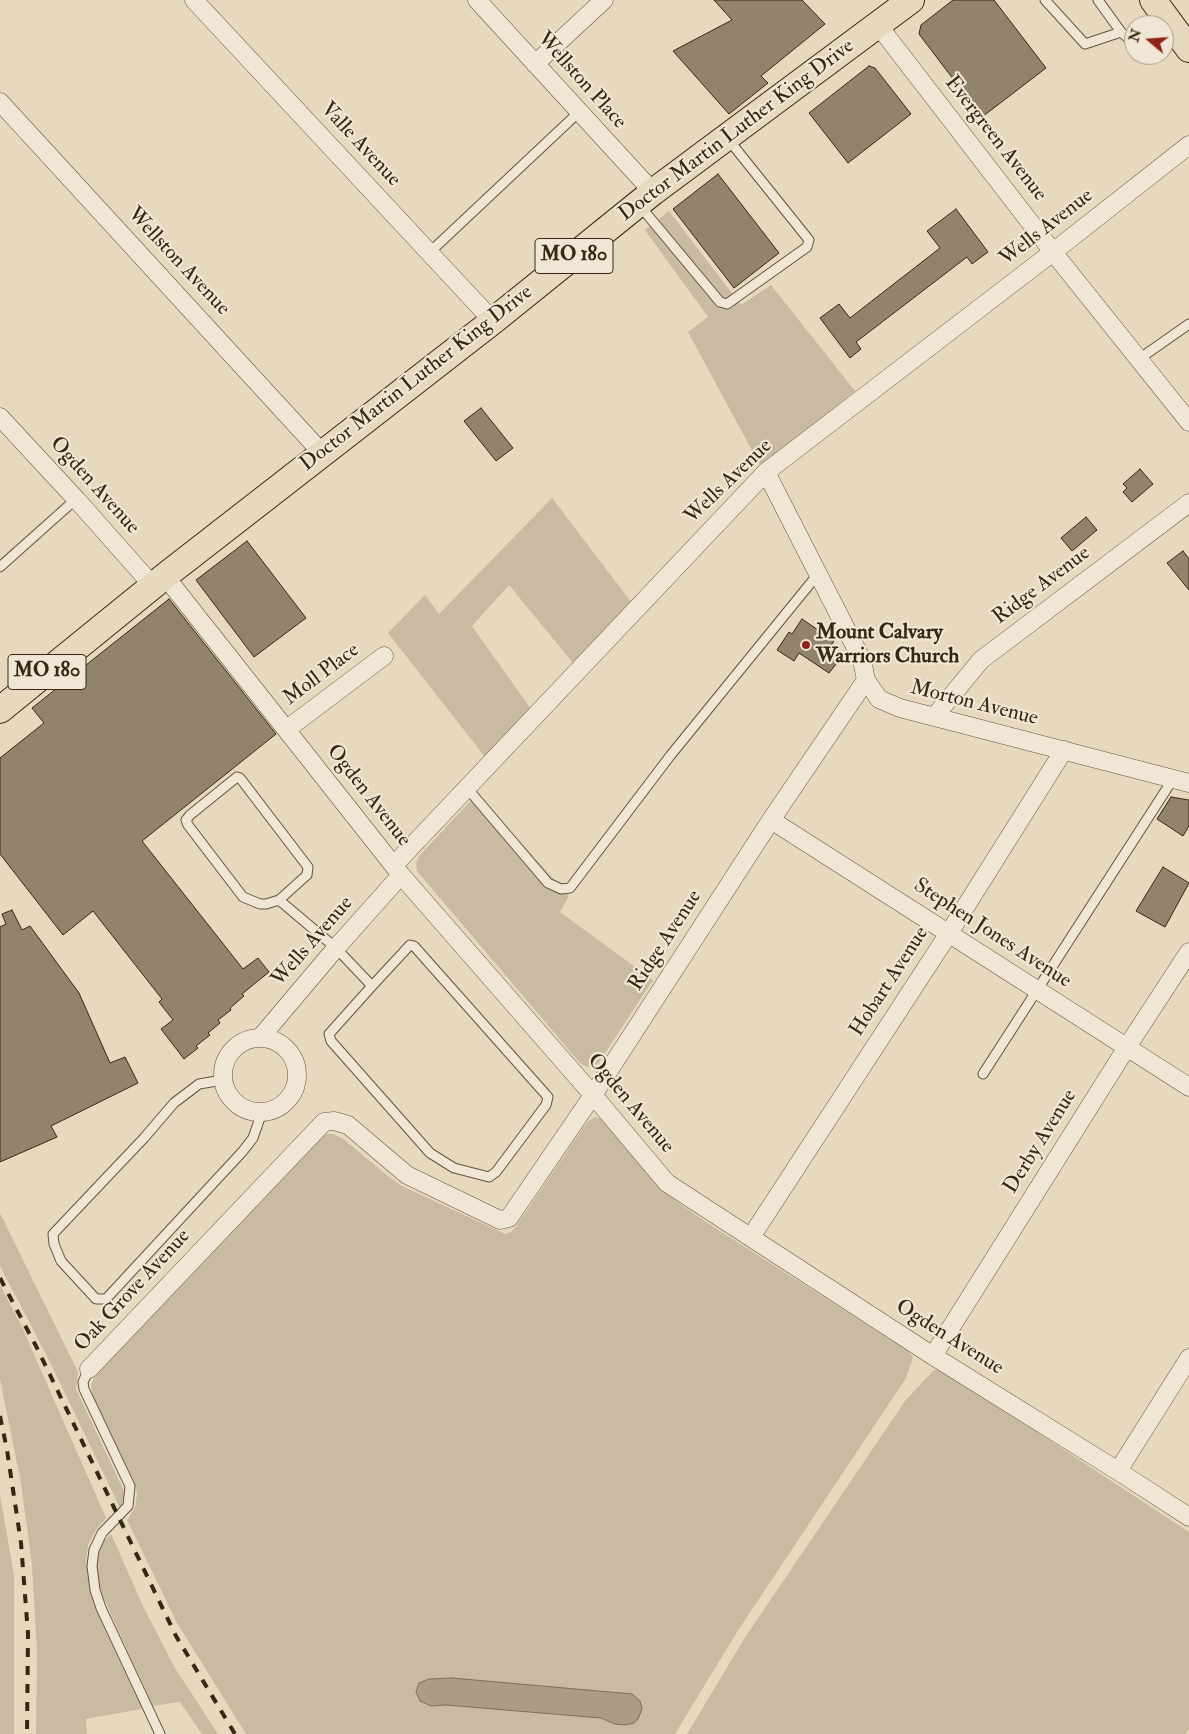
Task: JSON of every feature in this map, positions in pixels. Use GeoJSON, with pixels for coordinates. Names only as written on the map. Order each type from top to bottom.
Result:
{"type":"FeatureCollection","features":[{"type":"Feature","properties":{"kind":"main road","name":"Doctor Martin Luther King Drive"},"geometry":{"type":"LineString","coordinates":[[0,710],[159,581],[493,321],[646,198],[910,0]]}},
{"type":"Feature","properties":{"kind":"main road"},"geometry":{"type":"LineString","coordinates":[[1154,0],[1176,37]]}},
{"type":"Feature","properties":{"kind":"street","name":"Valle Avenue"},"geometry":{"type":"LineString","coordinates":[[194,0],[493,321]]}},
{"type":"Feature","properties":{"kind":"street","name":"Wellston Place"},"geometry":{"type":"LineString","coordinates":[[477,0],[579,112],[646,198]]}},
{"type":"Feature","properties":{"kind":"street"},"geometry":{"type":"LineString","coordinates":[[535,64],[604,0]]}},
{"type":"Feature","properties":{"kind":"street","name":"Evergreen Avenue"},"geometry":{"type":"LineString","coordinates":[[878,25],[1053,252],[1189,422]]}},
{"type":"Feature","properties":{"kind":"street","name":"Wellston Avenue"},"geometry":{"type":"LineString","coordinates":[[0,102],[322,453]]}},
{"type":"Feature","properties":{"kind":"street","name":"Wells Avenue"},"geometry":{"type":"LineString","coordinates":[[260,1038],[336,948],[397,870],[467,788],[766,472],[1053,252],[1189,144]]}},
{"type":"Feature","properties":{"kind":"street","name":"Ogden Avenue"},"geometry":{"type":"LineString","coordinates":[[0,417],[76,499],[159,581],[287,729],[397,870],[667,1183],[933,1356],[1189,1517]]}},
{"type":"Feature","properties":{"kind":"street","name":"Morton Avenue"},"geometry":{"type":"LineString","coordinates":[[766,472],[862,660],[866,680],[880,699],[890,705],[934,717],[1185,782]]}},
{"type":"Feature","properties":{"kind":"street","name":"Ridge Avenue"},"geometry":{"type":"LineString","coordinates":[[934,717],[981,660],[1189,503]]}},
{"type":"Feature","properties":{"kind":"street","name":"Moll Place"},"geometry":{"type":"LineString","coordinates":[[287,729],[384,656]]}},
{"type":"Feature","properties":{"kind":"street","name":"Ridge Avenue"},"geometry":{"type":"LineString","coordinates":[[500,1220],[509,1218],[593,1095],[771,820],[866,680]]}},
{"type":"Feature","properties":{"kind":"street","name":"Hobart Avenue"},"geometry":{"type":"LineString","coordinates":[[751,1237],[949,933],[1064,750]]}},
{"type":"Feature","properties":{"kind":"street","name":"Stephen Jones Avenue"},"geometry":{"type":"LineString","coordinates":[[771,820],[1189,1086]]}},
{"type":"Feature","properties":{"kind":"street","name":"Derby Avenue"},"geometry":{"type":"LineString","coordinates":[[933,1356],[1127,1046],[1189,952]]}},
{"type":"Feature","properties":{"kind":"street"},"geometry":{"type":"LineString","coordinates":[[260,1038],[271,1040],[286,1050],[295,1065],[296,1076],[294,1088],[280,1106],[269,1111],[257,1112],[245,1109],[234,1102],[227,1092],[223,1080],[228,1056],[236,1047],[247,1041],[260,1038]]}},
{"type":"Feature","properties":{"kind":"street","name":"Oak Grove Avenue"},"geometry":{"type":"LineString","coordinates":[[89,1369],[324,1122],[334,1121],[348,1125],[407,1175],[500,1220]]}},
{"type":"Feature","properties":{"kind":"street"},"geometry":{"type":"LineString","coordinates":[[1118,1471],[1189,1358]]}},
{"type":"Feature","properties":{"kind":"lane"},"geometry":{"type":"LineString","coordinates":[[1045,0],[1085,44],[1120,32]]}},
{"type":"Feature","properties":{"kind":"lane"},"geometry":{"type":"LineString","coordinates":[[1098,0],[1124,35]]}},
{"type":"Feature","properties":{"kind":"lane"},"geometry":{"type":"LineString","coordinates":[[429,253],[579,112]]}},
{"type":"Feature","properties":{"kind":"lane"},"geometry":{"type":"LineString","coordinates":[[646,198],[694,270],[720,302],[728,304],[807,247],[809,240],[726,138]]}},
{"type":"Feature","properties":{"kind":"lane"},"geometry":{"type":"LineString","coordinates":[[1139,359],[1189,324]]}},
{"type":"Feature","properties":{"kind":"lane"},"geometry":{"type":"LineString","coordinates":[[0,567],[76,499]]}},
{"type":"Feature","properties":{"kind":"lane"},"geometry":{"type":"LineString","coordinates":[[467,788],[548,883],[561,889],[570,888],[670,756],[818,574]]}},
{"type":"Feature","properties":{"kind":"lane"},"geometry":{"type":"LineString","coordinates":[[237,777],[240,778],[308,867],[307,875],[279,900],[260,904],[243,897],[186,820],[237,777]]}},
{"type":"Feature","properties":{"kind":"lane"},"geometry":{"type":"LineString","coordinates":[[983,1074],[1038,990],[1185,782]]}},
{"type":"Feature","properties":{"kind":"lane"},"geometry":{"type":"LineString","coordinates":[[279,900],[336,948],[372,986]]}},
{"type":"Feature","properties":{"kind":"lane"},"geometry":{"type":"LineString","coordinates":[[410,945],[414,946],[548,1097],[546,1105],[496,1172],[489,1177],[454,1168],[430,1153],[331,1041],[329,1034],[372,986],[410,945]]}},
{"type":"Feature","properties":{"kind":"lane"},"geometry":{"type":"LineString","coordinates":[[223,1080],[199,1084],[174,1104],[53,1234],[54,1244],[61,1262],[96,1299],[106,1299],[243,1152],[253,1138],[262,1112]]}},
{"type":"Feature","properties":{"kind":"lane","name":"Oak Grove Avenue"},"geometry":{"type":"LineString","coordinates":[[89,1369],[84,1382],[84,1390],[130,1486],[128,1506],[102,1534],[94,1550],[92,1566],[95,1590],[101,1608],[160,1734]]}},
{"type":"Feature","properties":{"kind":"shaded area"},"geometry":{"type":"Polygon","coordinates":[[[669,211],[741,305],[771,285],[855,391],[761,467],[688,332],[708,317],[645,230],[669,211]]]}},
{"type":"Feature","properties":{"kind":"shaded area"},"geometry":{"type":"Polygon","coordinates":[[[552,498],[632,603],[573,663],[509,585],[472,626],[531,709],[485,757],[388,633],[425,595],[439,614],[552,498]]]}},
{"type":"Feature","properties":{"kind":"shaded area"},"geometry":{"type":"Polygon","coordinates":[[[477,794],[569,896],[560,912],[653,980],[598,1064],[588,1067],[581,1064],[417,871],[416,864],[419,856],[477,794]]]}},
{"type":"Feature","properties":{"kind":"shaded area"},"geometry":{"type":"Polygon","coordinates":[[[595,1117],[602,1119],[659,1186],[676,1201],[908,1351],[913,1357],[906,1378],[737,1632],[675,1734],[246,1734],[177,1623],[127,1520],[135,1507],[137,1494],[134,1481],[93,1398],[91,1386],[95,1374],[324,1134],[332,1134],[342,1138],[402,1186],[505,1234],[511,1232],[517,1225],[587,1122],[595,1117]],[[452,1678],[429,1679],[419,1683],[416,1692],[431,1706],[445,1705],[601,1718],[616,1724],[640,1701],[632,1694],[452,1678]]]}},
{"type":"Feature","properties":{"kind":"shaded area"},"geometry":{"type":"Polygon","coordinates":[[[0,1213],[78,1372],[76,1389],[124,1491],[124,1501],[120,1508],[49,1360],[0,1266],[0,1213]]]}},
{"type":"Feature","properties":{"kind":"shaded area"},"geometry":{"type":"Polygon","coordinates":[[[0,1285],[22,1327],[106,1518],[96,1530],[88,1545],[86,1560],[89,1583],[95,1606],[105,1630],[142,1709],[86,1719],[87,1734],[36,1734],[37,1653],[32,1565],[21,1483],[0,1379],[0,1285]]]}},
{"type":"Feature","properties":{"kind":"shaded area"},"geometry":{"type":"Polygon","coordinates":[[[934,1370],[942,1370],[949,1374],[1189,1532],[1189,1729],[1186,1734],[687,1734],[744,1639],[905,1401],[934,1370]]]}},
{"type":"Feature","properties":{"kind":"shaded area"},"geometry":{"type":"Polygon","coordinates":[[[0,1495],[14,1575],[14,1734],[0,1734],[0,1495]]]}},
{"type":"Feature","properties":{"kind":"shaded area"},"geometry":{"type":"Polygon","coordinates":[[[111,1534],[144,1608],[175,1668],[218,1734],[202,1734],[180,1702],[153,1706],[104,1599],[98,1581],[96,1564],[99,1551],[103,1542],[111,1534]]]}},
{"type":"Feature","properties":{"kind":"shaded area"},"geometry":{"type":"Polygon","coordinates":[[[452,1678],[632,1694],[640,1701],[642,1709],[634,1723],[625,1725],[615,1724],[601,1718],[446,1705],[431,1706],[420,1701],[416,1692],[419,1683],[429,1679],[452,1678]]]}},
{"type":"Feature","properties":{"kind":"building"},"geometry":{"type":"Polygon","coordinates":[[[714,0],[802,0],[825,24],[761,76],[768,83],[729,114],[673,51],[732,20],[714,0]]]}},
{"type":"Feature","properties":{"kind":"building"},"geometry":{"type":"Polygon","coordinates":[[[953,0],[994,0],[1046,68],[982,117],[919,34],[921,25],[953,0]]]}},
{"type":"Feature","properties":{"kind":"building"},"geometry":{"type":"Polygon","coordinates":[[[869,66],[875,68],[911,114],[848,163],[809,113],[869,66]]]}},
{"type":"Feature","properties":{"kind":"building"},"geometry":{"type":"Polygon","coordinates":[[[718,174],[779,253],[734,288],[673,209],[718,174]]]}},
{"type":"Feature","properties":{"kind":"building"},"geometry":{"type":"Polygon","coordinates":[[[956,209],[988,252],[972,264],[967,257],[856,342],[861,349],[850,358],[820,318],[839,304],[850,318],[940,248],[927,231],[956,209]]]}},
{"type":"Feature","properties":{"kind":"building"},"geometry":{"type":"Polygon","coordinates":[[[481,408],[513,448],[496,461],[464,421],[481,408]]]}},
{"type":"Feature","properties":{"kind":"building"},"geometry":{"type":"Polygon","coordinates":[[[1140,469],[1153,484],[1132,502],[1123,492],[1127,488],[1123,484],[1140,469]]]}},
{"type":"Feature","properties":{"kind":"building"},"geometry":{"type":"Polygon","coordinates":[[[1086,517],[1097,530],[1072,551],[1061,538],[1086,517]]]}},
{"type":"Feature","properties":{"kind":"building"},"geometry":{"type":"Polygon","coordinates":[[[247,541],[306,618],[254,657],[196,580],[247,541]]]}},
{"type":"Feature","properties":{"kind":"building"},"geometry":{"type":"Polygon","coordinates":[[[1183,551],[1189,559],[1189,590],[1167,563],[1183,551]]]}},
{"type":"Feature","properties":{"kind":"building"},"geometry":{"type":"Polygon","coordinates":[[[169,599],[276,734],[142,841],[243,969],[258,958],[269,972],[242,994],[244,996],[218,1020],[220,1023],[208,1033],[210,1035],[184,1059],[161,1029],[173,1020],[159,1002],[162,999],[93,911],[63,935],[0,854],[0,758],[44,723],[32,708],[169,599]]]}},
{"type":"Feature","properties":{"kind":"building","name":"Mount Calvary Warriors Church"},"geometry":{"type":"Polygon","coordinates":[[[802,619],[834,641],[828,650],[832,652],[829,657],[837,663],[829,673],[799,653],[794,661],[777,650],[789,632],[792,634],[802,619]]]}},
{"type":"Feature","properties":{"kind":"building"},"geometry":{"type":"Polygon","coordinates":[[[1171,797],[1189,800],[1189,826],[1183,836],[1157,819],[1171,797]]]}},
{"type":"Feature","properties":{"kind":"building"},"geometry":{"type":"Polygon","coordinates":[[[1163,867],[1189,883],[1165,927],[1136,911],[1163,867]]]}},
{"type":"Feature","properties":{"kind":"building"},"geometry":{"type":"Polygon","coordinates":[[[12,910],[22,930],[30,926],[79,993],[110,1063],[125,1057],[138,1083],[51,1126],[57,1137],[0,1162],[0,927],[6,924],[2,914],[12,910]]]}},
{"type":"Feature","properties":{"kind":"railway"},"geometry":{"type":"LineString","coordinates":[[0,1278],[37,1348],[176,1636],[235,1734]]}},
{"type":"Feature","properties":{"kind":"railway"},"geometry":{"type":"LineString","coordinates":[[0,1416],[21,1543],[28,1634],[27,1734]]}},
{"type":"Feature","properties":{"kind":"place","name":"Mount Calvary Warriors Church"},"geometry":{"type":"Point","coordinates":[806,645]}}]}
